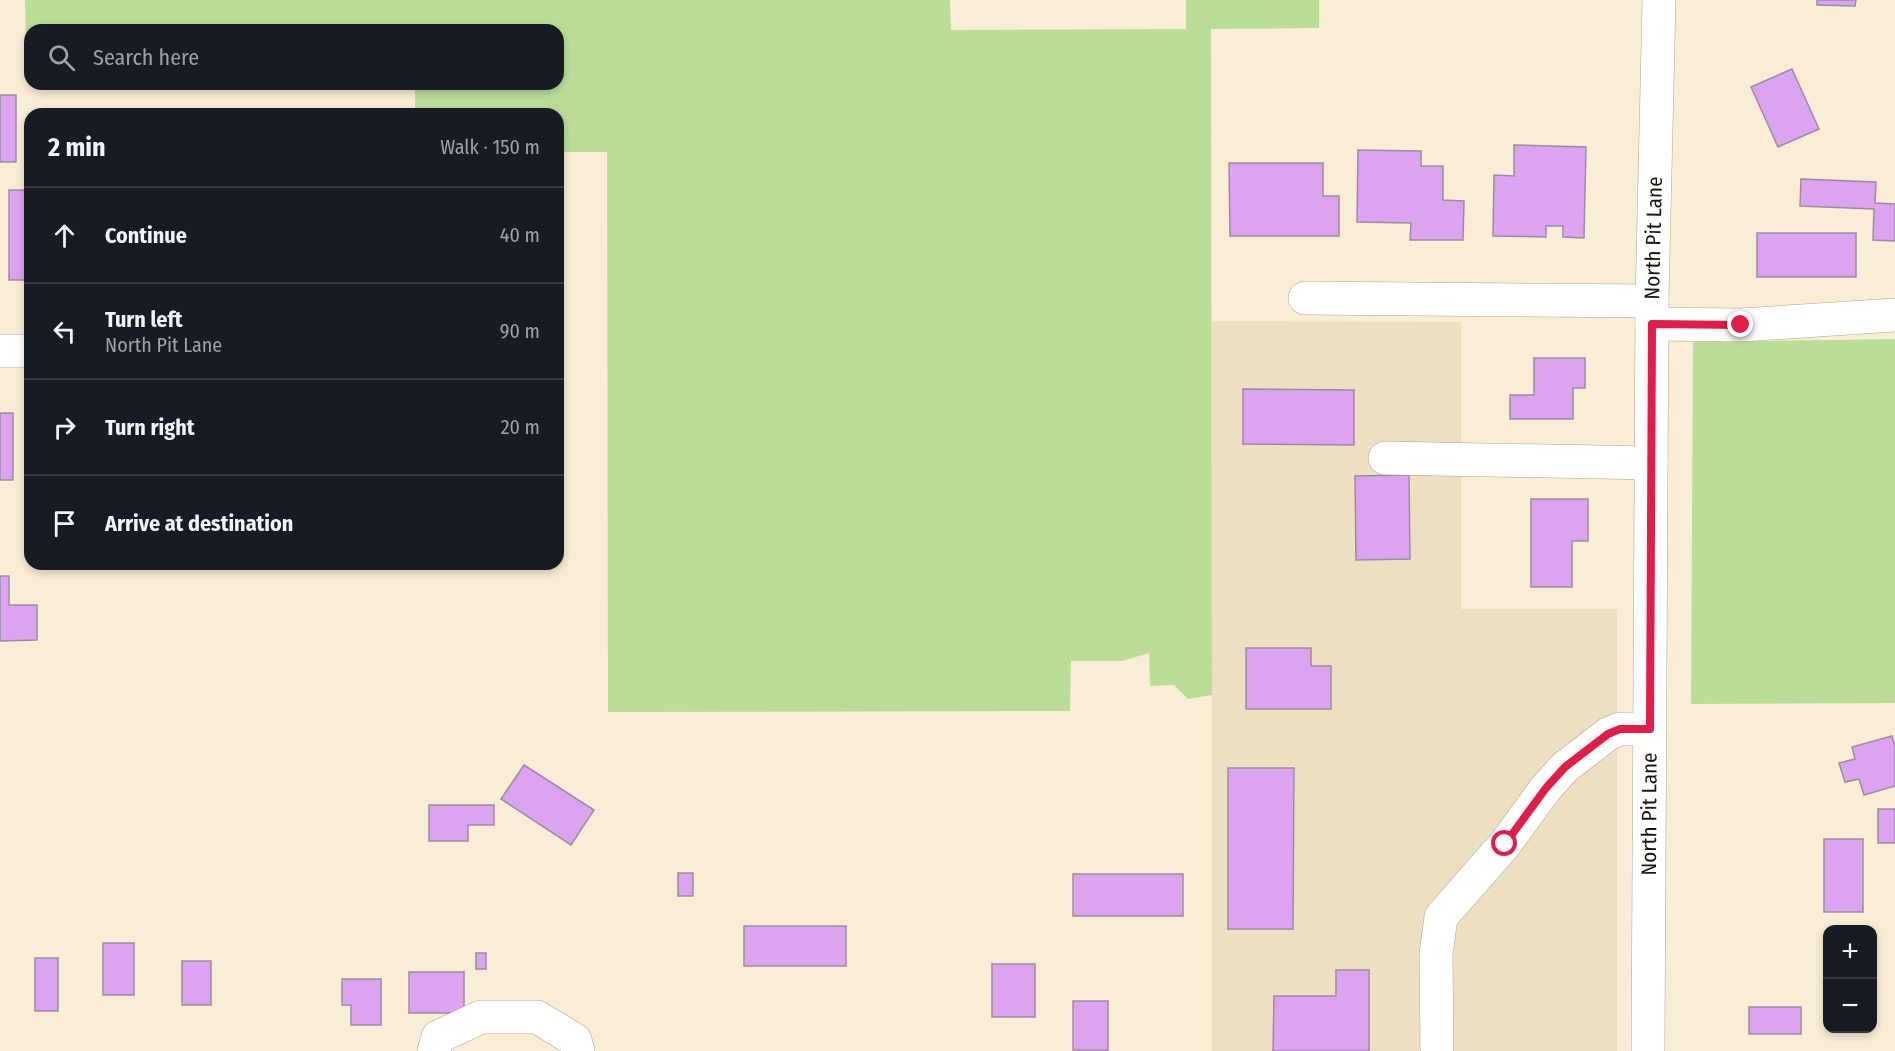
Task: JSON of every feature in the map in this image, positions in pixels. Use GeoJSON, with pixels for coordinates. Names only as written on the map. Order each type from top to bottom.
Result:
{"type":"FeatureCollection","features":[{"type":"Feature","properties":{"kind":"street","name":"North Pit Lane"},"geometry":{"type":"LineString","coordinates":[[1648,1051],[1652,312],[1659,0]]}},
{"type":"Feature","properties":{"kind":"street"},"geometry":{"type":"LineString","coordinates":[[1305,297],[1652,312],[1741,325],[1895,315]]}},
{"type":"Feature","properties":{"kind":"street"},"geometry":{"type":"LineString","coordinates":[[0,351],[24,351]]}},
{"type":"Feature","properties":{"kind":"street"},"geometry":{"type":"LineString","coordinates":[[1385,458],[1651,463]]}},
{"type":"Feature","properties":{"kind":"street"},"geometry":{"type":"LineString","coordinates":[[1437,1051],[1436,954],[1441,917],[1505,844],[1546,788],[1565,767],[1608,734],[1620,729],[1650,729]]}},
{"type":"Feature","properties":{"kind":"street"},"geometry":{"type":"LineString","coordinates":[[434,1051],[438,1037],[482,1017],[537,1017],[575,1040],[578,1051]]}},
{"type":"Feature","properties":{"kind":"shaded area"},"geometry":{"type":"Polygon","coordinates":[[[1212,321],[1461,322],[1461,609],[1617,609],[1617,1051],[1212,1051],[1212,321]]]}},
{"type":"Feature","properties":{"kind":"green space"},"geometry":{"type":"Polygon","coordinates":[[[25,0],[950,0],[951,30],[1186,29],[1186,0],[1319,0],[1319,28],[1211,29],[1212,695],[1188,699],[1174,685],[1150,686],[1149,653],[1122,661],[1071,661],[1070,711],[608,712],[607,152],[564,152],[564,108],[415,108],[415,90],[564,90],[564,24],[26,24],[25,0]]]}},
{"type":"Feature","properties":{"kind":"green space"},"geometry":{"type":"Polygon","coordinates":[[[1895,339],[1895,703],[1691,704],[1693,342],[1895,339]]]}},
{"type":"Feature","properties":{"kind":"building"},"geometry":{"type":"Polygon","coordinates":[[[1817,0],[1856,0],[1855,6],[1817,5],[1817,0]]]}},
{"type":"Feature","properties":{"kind":"building"},"geometry":{"type":"Polygon","coordinates":[[[1792,69],[1819,129],[1778,147],[1751,87],[1792,69]]]}},
{"type":"Feature","properties":{"kind":"building"},"geometry":{"type":"Polygon","coordinates":[[[0,95],[16,95],[16,162],[0,162],[0,95]]]}},
{"type":"Feature","properties":{"kind":"building"},"geometry":{"type":"Polygon","coordinates":[[[1514,145],[1586,147],[1584,238],[1563,237],[1563,226],[1546,226],[1546,237],[1493,236],[1494,175],[1514,176],[1514,145]]]}},
{"type":"Feature","properties":{"kind":"building"},"geometry":{"type":"Polygon","coordinates":[[[1358,150],[1421,151],[1421,166],[1443,166],[1443,200],[1464,201],[1463,240],[1410,240],[1411,223],[1357,222],[1358,150]]]}},
{"type":"Feature","properties":{"kind":"building"},"geometry":{"type":"Polygon","coordinates":[[[1229,163],[1323,163],[1323,196],[1339,196],[1339,236],[1230,236],[1229,163]]]}},
{"type":"Feature","properties":{"kind":"building"},"geometry":{"type":"Polygon","coordinates":[[[1801,179],[1876,182],[1875,203],[1895,204],[1895,241],[1873,240],[1874,209],[1800,206],[1801,179]]]}},
{"type":"Feature","properties":{"kind":"building"},"geometry":{"type":"Polygon","coordinates":[[[9,190],[24,190],[24,280],[9,280],[9,190]]]}},
{"type":"Feature","properties":{"kind":"building"},"geometry":{"type":"Polygon","coordinates":[[[1757,233],[1856,233],[1856,277],[1757,277],[1757,233]]]}},
{"type":"Feature","properties":{"kind":"building"},"geometry":{"type":"Polygon","coordinates":[[[1534,358],[1585,358],[1585,388],[1573,388],[1573,419],[1510,419],[1510,395],[1534,395],[1534,358]]]}},
{"type":"Feature","properties":{"kind":"building"},"geometry":{"type":"Polygon","coordinates":[[[1243,389],[1354,390],[1354,445],[1243,444],[1243,389]]]}},
{"type":"Feature","properties":{"kind":"building"},"geometry":{"type":"Polygon","coordinates":[[[0,413],[13,413],[13,480],[0,480],[0,413]]]}},
{"type":"Feature","properties":{"kind":"building"},"geometry":{"type":"Polygon","coordinates":[[[1409,475],[1410,559],[1356,560],[1355,476],[1409,475]]]}},
{"type":"Feature","properties":{"kind":"building"},"geometry":{"type":"Polygon","coordinates":[[[1531,499],[1588,499],[1588,541],[1572,541],[1572,587],[1531,587],[1531,499]]]}},
{"type":"Feature","properties":{"kind":"building"},"geometry":{"type":"Polygon","coordinates":[[[0,576],[9,576],[9,605],[37,605],[37,640],[0,641],[0,576]]]}},
{"type":"Feature","properties":{"kind":"building"},"geometry":{"type":"Polygon","coordinates":[[[1246,648],[1311,648],[1311,666],[1331,666],[1331,709],[1246,709],[1246,648]]]}},
{"type":"Feature","properties":{"kind":"building"},"geometry":{"type":"Polygon","coordinates":[[[1892,736],[1895,746],[1895,786],[1864,795],[1859,779],[1845,782],[1839,763],[1855,759],[1852,747],[1892,736]]]}},
{"type":"Feature","properties":{"kind":"building"},"geometry":{"type":"Polygon","coordinates":[[[524,765],[594,810],[571,845],[501,799],[524,765]]]}},
{"type":"Feature","properties":{"kind":"building"},"geometry":{"type":"Polygon","coordinates":[[[1228,768],[1294,768],[1293,929],[1228,929],[1228,768]]]}},
{"type":"Feature","properties":{"kind":"building"},"geometry":{"type":"Polygon","coordinates":[[[429,805],[494,805],[494,825],[468,825],[468,841],[429,841],[429,805]]]}},
{"type":"Feature","properties":{"kind":"building"},"geometry":{"type":"Polygon","coordinates":[[[1878,809],[1895,809],[1895,843],[1878,843],[1878,809]]]}},
{"type":"Feature","properties":{"kind":"building"},"geometry":{"type":"Polygon","coordinates":[[[1824,839],[1863,839],[1863,912],[1824,912],[1824,839]]]}},
{"type":"Feature","properties":{"kind":"building"},"geometry":{"type":"Polygon","coordinates":[[[678,873],[693,873],[693,896],[678,896],[678,873]]]}},
{"type":"Feature","properties":{"kind":"building"},"geometry":{"type":"Polygon","coordinates":[[[1073,874],[1183,874],[1183,916],[1073,916],[1073,874]]]}},
{"type":"Feature","properties":{"kind":"building"},"geometry":{"type":"Polygon","coordinates":[[[744,926],[846,926],[846,966],[744,966],[744,926]]]}},
{"type":"Feature","properties":{"kind":"building"},"geometry":{"type":"Polygon","coordinates":[[[103,943],[134,943],[134,995],[103,995],[103,943]]]}},
{"type":"Feature","properties":{"kind":"building"},"geometry":{"type":"Polygon","coordinates":[[[476,953],[486,953],[486,969],[476,969],[476,953]]]}},
{"type":"Feature","properties":{"kind":"building"},"geometry":{"type":"Polygon","coordinates":[[[35,958],[58,958],[58,1011],[35,1011],[35,958]]]}},
{"type":"Feature","properties":{"kind":"building"},"geometry":{"type":"Polygon","coordinates":[[[182,961],[211,961],[211,1005],[182,1005],[182,961]]]}},
{"type":"Feature","properties":{"kind":"building"},"geometry":{"type":"Polygon","coordinates":[[[992,964],[1035,964],[1035,1017],[992,1017],[992,964]]]}},
{"type":"Feature","properties":{"kind":"building"},"geometry":{"type":"Polygon","coordinates":[[[1336,970],[1369,970],[1369,1051],[1273,1051],[1274,996],[1336,996],[1336,970]]]}},
{"type":"Feature","properties":{"kind":"building"},"geometry":{"type":"Polygon","coordinates":[[[409,972],[464,972],[464,1013],[409,1013],[409,972]]]}},
{"type":"Feature","properties":{"kind":"building"},"geometry":{"type":"Polygon","coordinates":[[[342,979],[381,979],[381,1025],[351,1025],[351,1005],[342,1005],[342,979]]]}},
{"type":"Feature","properties":{"kind":"building"},"geometry":{"type":"Polygon","coordinates":[[[1073,1001],[1108,1001],[1108,1050],[1073,1050],[1073,1001]]]}},
{"type":"Feature","properties":{"kind":"building"},"geometry":{"type":"Polygon","coordinates":[[[1749,1007],[1801,1007],[1801,1034],[1749,1034],[1749,1007]]]}},
{"type":"Feature","properties":{"kind":"route"},"geometry":{"type":"LineString","coordinates":[[1505,844],[1546,788],[1565,767],[1608,734],[1620,729],[1650,729],[1652,324],[1741,325]]}}]}
